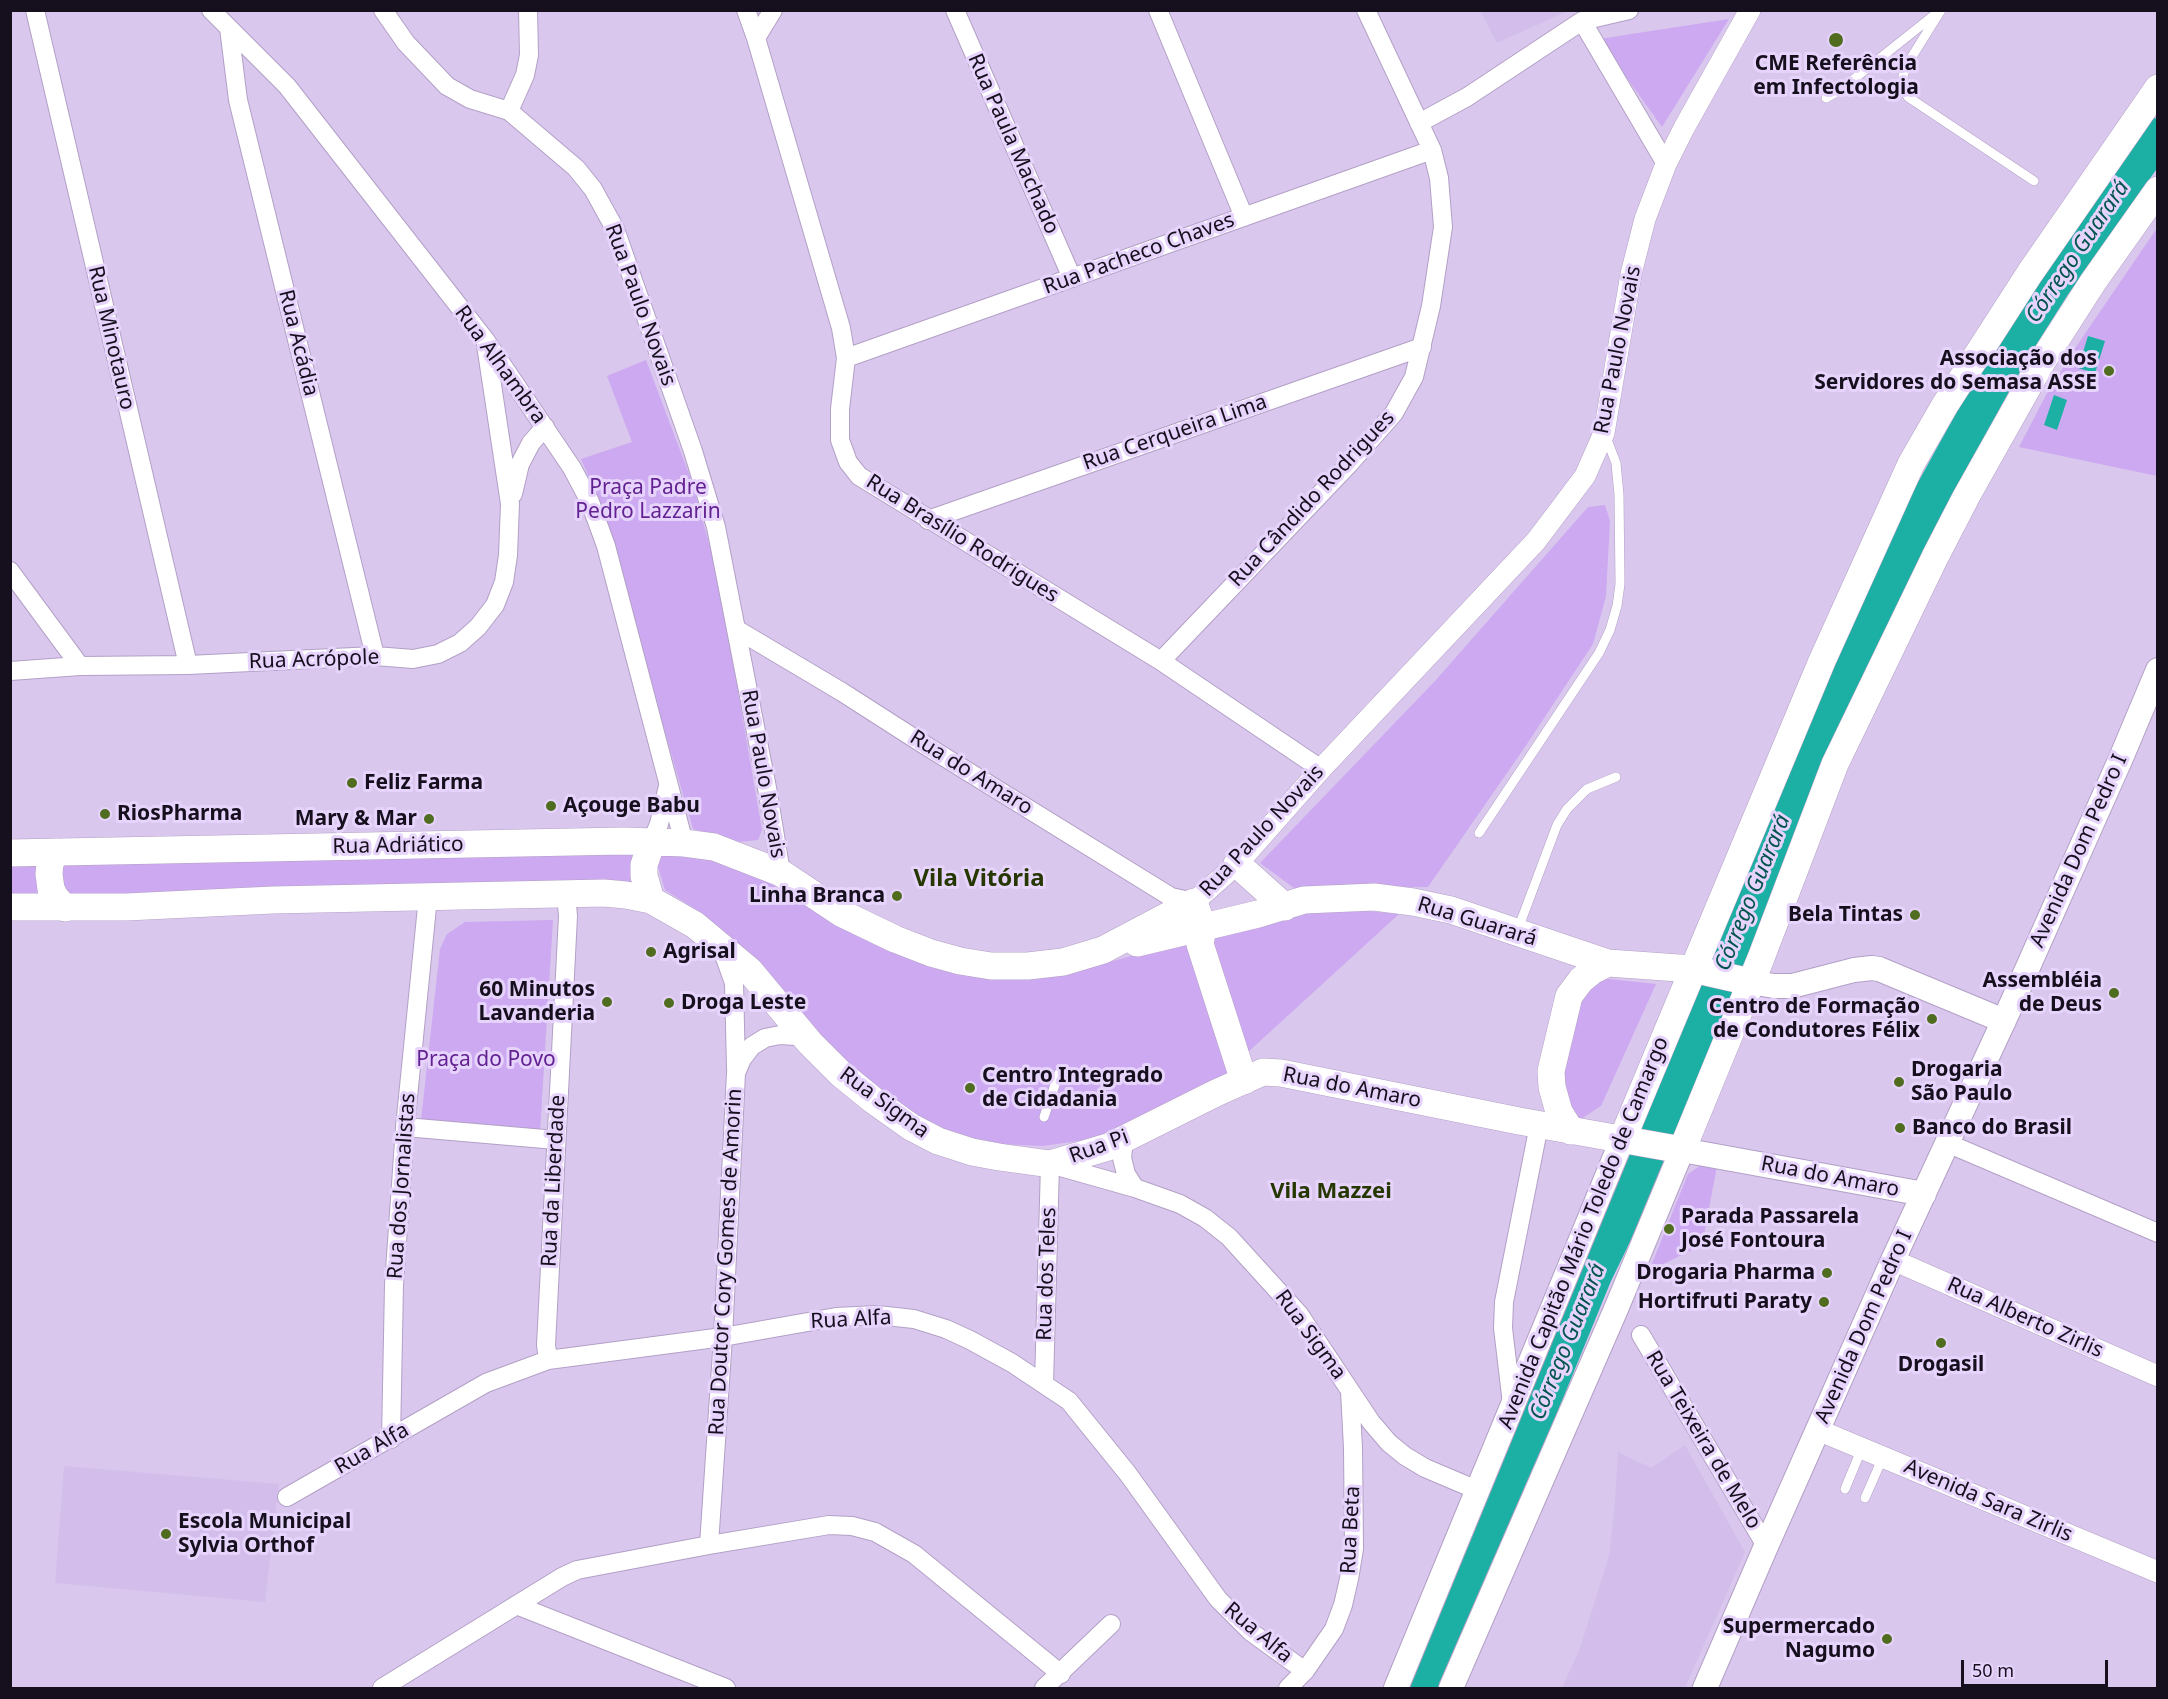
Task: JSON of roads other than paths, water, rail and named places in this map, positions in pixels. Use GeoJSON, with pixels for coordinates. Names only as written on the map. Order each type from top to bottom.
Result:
{"type":"FeatureCollection","features":[{"type":"Feature","properties":{"kind":"main road","name":"Avenida Capitão Mário Toledo de Camargo"},"geometry":{"type":"LineString","coordinates":[[1396,1689],[1513,1406],[1652,1145],[1722,975],[1822,661],[1911,464],[1945,405],[2030,273],[2157,88]]}},
{"type":"Feature","properties":{"kind":"main road","name":"Avenida Capitão Mário Toledo de Camargo"},"geometry":{"type":"LineString","coordinates":[[1451,1689],[1616,1309],[1652,1145],[1722,975],[1835,764],[1940,547],[2043,360],[2093,282],[2157,190]]}},
{"type":"Feature","properties":{"kind":"main road","name":"Avenida Dom Pedro I"},"geometry":{"type":"LineString","coordinates":[[1706,1688],[1766,1546],[1893,1260],[2004,1021],[2121,758],[2157,670]]}},
{"type":"Feature","properties":{"kind":"main road"},"geometry":{"type":"LineString","coordinates":[[651,900],[644,876],[644,865],[652,841]]}},
{"type":"Feature","properties":{"kind":"main road","name":"Rua Adriático"},"geometry":{"type":"LineString","coordinates":[[10,853],[652,841],[714,848],[781,873]]}},
{"type":"Feature","properties":{"kind":"main road"},"geometry":{"type":"LineString","coordinates":[[56,852],[50,863],[51,889],[65,908]]}},
{"type":"Feature","properties":{"kind":"main road"},"geometry":{"type":"LineString","coordinates":[[1237,864],[1285,907]]}},
{"type":"Feature","properties":{"kind":"main road","name":"Rua Paulo Novais"},"geometry":{"type":"LineString","coordinates":[[781,873],[868,928],[931,953],[991,966],[1028,966],[1063,962],[1097,951],[1194,902]]}},
{"type":"Feature","properties":{"kind":"main road"},"geometry":{"type":"LineString","coordinates":[[10,907],[126,908],[273,900],[566,894],[626,895],[651,900],[695,925],[718,942]]}},
{"type":"Feature","properties":{"kind":"main road","name":"Rua Guarará"},"geometry":{"type":"LineString","coordinates":[[1097,951],[1203,928],[1304,900],[1353,897],[1392,899],[1451,910],[1516,934],[1608,963],[1722,975]]}},
{"type":"Feature","properties":{"kind":"main road"},"geometry":{"type":"LineString","coordinates":[[1194,902],[1203,928],[1200,944],[1244,1081]]}},
{"type":"Feature","properties":{"kind":"main road","name":"Rua Sigma"},"geometry":{"type":"LineString","coordinates":[[718,942],[749,970],[810,1043],[841,1074],[911,1127],[938,1141],[972,1152],[1050,1164]]}},
{"type":"Feature","properties":{"kind":"main road"},"geometry":{"type":"LineString","coordinates":[[1571,1131],[1559,1112],[1552,1087],[1551,1071],[1569,996],[1581,980],[1608,963]]}},
{"type":"Feature","properties":{"kind":"main road"},"geometry":{"type":"LineString","coordinates":[[1722,975],[1774,987],[1792,986],[1854,970],[1872,968],[2004,1021]]}},
{"type":"Feature","properties":{"kind":"main road","name":"Rua do Amaro"},"geometry":{"type":"LineString","coordinates":[[1244,1081],[1263,1072],[1281,1073],[1539,1125],[1924,1194]]}},
{"type":"Feature","properties":{"kind":"main road","name":"Rua Pi"},"geometry":{"type":"LineString","coordinates":[[1050,1164],[1108,1147],[1244,1081]]}},
{"type":"Feature","properties":{"kind":"street","name":"Rua Minotauro"},"geometry":{"type":"LineString","coordinates":[[35,10],[188,665]]}},
{"type":"Feature","properties":{"kind":"street","name":"Rua Alhambra"},"geometry":{"type":"LineString","coordinates":[[212,10],[287,86],[486,341],[572,468],[590,502],[606,546],[684,843]]}},
{"type":"Feature","properties":{"kind":"street"},"geometry":{"type":"LineString","coordinates":[[383,10],[405,43],[447,86],[470,99],[508,111],[525,75],[529,55],[528,10]]}},
{"type":"Feature","properties":{"kind":"street","name":"Rua Brasílio Rodrigues"},"geometry":{"type":"LineString","coordinates":[[746,10],[835,308],[846,358],[840,408],[840,440],[848,462],[859,476],[1161,661],[1321,769]]}},
{"type":"Feature","properties":{"kind":"street"},"geometry":{"type":"LineString","coordinates":[[756,38],[773,10]]}},
{"type":"Feature","properties":{"kind":"street","name":"Rua Paula Machado"},"geometry":{"type":"LineString","coordinates":[[955,10],[1072,278]]}},
{"type":"Feature","properties":{"kind":"street"},"geometry":{"type":"LineString","coordinates":[[1158,10],[1244,217]]}},
{"type":"Feature","properties":{"kind":"street","name":"Rua Cândido Rodrigues"},"geometry":{"type":"LineString","coordinates":[[1161,661],[1349,464],[1394,413],[1414,377],[1432,297],[1443,227],[1439,178],[1432,150],[1366,10]]}},
{"type":"Feature","properties":{"kind":"street"},"geometry":{"type":"LineString","coordinates":[[1419,123],[1467,97],[1582,21],[1629,10]]}},
{"type":"Feature","properties":{"kind":"street","name":"Rua Paulo Novais"},"geometry":{"type":"LineString","coordinates":[[1194,902],[1237,864],[1321,769],[1536,541],[1585,476],[1604,433],[1631,274],[1645,219],[1666,164],[1750,10]]}},
{"type":"Feature","properties":{"kind":"street"},"geometry":{"type":"LineString","coordinates":[[1582,21],[1666,164]]}},
{"type":"Feature","properties":{"kind":"street","name":"Rua Acádia"},"geometry":{"type":"LineString","coordinates":[[229,28],[238,100],[375,656]]}},
{"type":"Feature","properties":{"kind":"street","name":"Rua Paulo Novais"},"geometry":{"type":"LineString","coordinates":[[508,111],[576,168],[593,189],[615,229],[693,451],[716,527],[768,793],[781,873]]}},
{"type":"Feature","properties":{"kind":"street","name":"Rua Pacheco Chaves"},"geometry":{"type":"LineString","coordinates":[[846,358],[1432,150]]}},
{"type":"Feature","properties":{"kind":"street","name":"Rua Acrópole"},"geometry":{"type":"LineString","coordinates":[[10,671],[80,666],[188,665],[375,656],[413,659],[438,654],[460,643],[478,627],[495,605],[504,582],[508,555],[510,504],[486,341]]}},
{"type":"Feature","properties":{"kind":"street","name":"Rua Cerqueira Lima"},"geometry":{"type":"LineString","coordinates":[[928,520],[1422,347]]}},
{"type":"Feature","properties":{"kind":"street","name":"Rua Acrópole"},"geometry":{"type":"LineString","coordinates":[[510,504],[520,464],[531,443],[545,427]]}},
{"type":"Feature","properties":{"kind":"street"},"geometry":{"type":"LineString","coordinates":[[10,571],[80,666]]}},
{"type":"Feature","properties":{"kind":"street","name":"Rua do Amaro"},"geometry":{"type":"LineString","coordinates":[[736,628],[1171,897],[1194,902]]}},
{"type":"Feature","properties":{"kind":"street","name":"Rua Alhambra"},"geometry":{"type":"LineString","coordinates":[[652,841],[659,824],[668,784]]}},
{"type":"Feature","properties":{"kind":"street","name":"Rua da Liberdade"},"geometry":{"type":"LineString","coordinates":[[548,1360],[546,1345],[568,916],[566,894]]}},
{"type":"Feature","properties":{"kind":"street","name":"Rua dos Jornalistas"},"geometry":{"type":"LineString","coordinates":[[391,1439],[394,1285],[405,1127],[428,897]]}},
{"type":"Feature","properties":{"kind":"street"},"geometry":{"type":"LineString","coordinates":[[718,942],[734,984],[736,1073]]}},
{"type":"Feature","properties":{"kind":"street","name":"Rua Doutor Cory Gomes de Amorin"},"geometry":{"type":"LineString","coordinates":[[709,1545],[723,1336],[736,1073],[742,1059],[752,1047],[765,1038],[780,1035],[796,1036],[810,1043]]}},
{"type":"Feature","properties":{"kind":"street"},"geometry":{"type":"LineString","coordinates":[[1513,1406],[1503,1328],[1504,1302],[1539,1125]]}},
{"type":"Feature","properties":{"kind":"street"},"geometry":{"type":"LineString","coordinates":[[405,1127],[556,1140]]}},
{"type":"Feature","properties":{"kind":"street"},"geometry":{"type":"LineString","coordinates":[[1124,1140],[1122,1158],[1126,1174],[1135,1188]]}},
{"type":"Feature","properties":{"kind":"street"},"geometry":{"type":"LineString","coordinates":[[1947,1143],[2157,1233]]}},
{"type":"Feature","properties":{"kind":"street","name":"Rua Sigma"},"geometry":{"type":"LineString","coordinates":[[1050,1164],[1135,1188],[1180,1204],[1205,1218],[1229,1237],[1299,1314],[1371,1422],[1389,1443],[1425,1468],[1477,1490]]}},
{"type":"Feature","properties":{"kind":"street","name":"Rua dos Teles"},"geometry":{"type":"LineString","coordinates":[[1044,1383],[1050,1164]]}},
{"type":"Feature","properties":{"kind":"street","name":"Rua Alberto Zirlis"},"geometry":{"type":"LineString","coordinates":[[1893,1260],[2157,1376]]}},
{"type":"Feature","properties":{"kind":"street","name":"Rua Alfa"},"geometry":{"type":"LineString","coordinates":[[287,1497],[486,1383],[548,1360],[723,1336],[836,1317],[877,1315],[914,1319],[946,1329],[970,1340],[1044,1383],[1069,1401],[1098,1435],[1218,1599],[1232,1615],[1259,1638],[1305,1671]]}},
{"type":"Feature","properties":{"kind":"street","name":"Rua Teixeira de Melo"},"geometry":{"type":"LineString","coordinates":[[1641,1335],[1766,1546]]}},
{"type":"Feature","properties":{"kind":"street","name":"Rua Beta"},"geometry":{"type":"LineString","coordinates":[[1288,1689],[1305,1671],[1334,1629],[1349,1579],[1354,1549],[1350,1389]]}},
{"type":"Feature","properties":{"kind":"street","name":"Avenida Sara Zirlis"},"geometry":{"type":"LineString","coordinates":[[1818,1430],[2157,1572]]}},
{"type":"Feature","properties":{"kind":"street"},"geometry":{"type":"LineString","coordinates":[[382,1689],[516,1605],[577,1570],[709,1545],[829,1526],[852,1526],[875,1532],[915,1554],[1061,1674]]}},
{"type":"Feature","properties":{"kind":"street"},"geometry":{"type":"LineString","coordinates":[[516,1605],[726,1689]]}},
{"type":"Feature","properties":{"kind":"street"},"geometry":{"type":"LineString","coordinates":[[1044,1689],[1111,1624]]}},
{"type":"Feature","properties":{"kind":"lane"},"geometry":{"type":"LineString","coordinates":[[1826,98],[1840,90],[1940,10]]}},
{"type":"Feature","properties":{"kind":"lane"},"geometry":{"type":"LineString","coordinates":[[1940,10],[1908,63],[1903,76],[1904,88],[1908,97],[2034,181]]}},
{"type":"Feature","properties":{"kind":"lane"},"geometry":{"type":"LineString","coordinates":[[1479,833],[1599,652],[1610,630],[1620,584],[1618,495],[1616,464],[1604,433]]}},
{"type":"Feature","properties":{"kind":"lane"},"geometry":{"type":"LineString","coordinates":[[1516,934],[1557,825],[1567,808],[1587,789],[1616,777]]}},
{"type":"Feature","properties":{"kind":"lane"},"geometry":{"type":"LineString","coordinates":[[1044,1117],[1059,1073]]}},
{"type":"Feature","properties":{"kind":"lane"},"geometry":{"type":"LineString","coordinates":[[1845,1489],[1862,1448]]}},
{"type":"Feature","properties":{"kind":"lane"},"geometry":{"type":"LineString","coordinates":[[1865,1498],[1883,1457]]}},
{"type":"Feature","properties":{"kind":"waterway","name":"Córrego Guarará"},"geometry":{"type":"LineString","coordinates":[[1425,1688],[1594,1275],[1623,1215],[1839,684],[1930,498],[2008,356],[2054,283],[2158,136]]}},
{"type":"Feature","properties":{"kind":"place","name":"CME Referência em Infectologia"},"geometry":{"type":"Point","coordinates":[1836,40]}},
{"type":"Feature","properties":{"kind":"place","name":"Associação dos Servidores do Semasa ASSE"},"geometry":{"type":"Point","coordinates":[2109,371]}},
{"type":"Feature","properties":{"kind":"place","name":"Feliz Farma"},"geometry":{"type":"Point","coordinates":[352,783]}},
{"type":"Feature","properties":{"kind":"place","name":"Açouge Babu"},"geometry":{"type":"Point","coordinates":[551,806]}},
{"type":"Feature","properties":{"kind":"place","name":"RiosPharma"},"geometry":{"type":"Point","coordinates":[105,814]}},
{"type":"Feature","properties":{"kind":"place","name":"Mary & Mar"},"geometry":{"type":"Point","coordinates":[429,819]}},
{"type":"Feature","properties":{"kind":"place","name":"Linha Branca"},"geometry":{"type":"Point","coordinates":[897,896]}},
{"type":"Feature","properties":{"kind":"place","name":"Bela Tintas"},"geometry":{"type":"Point","coordinates":[1915,915]}},
{"type":"Feature","properties":{"kind":"place","name":"Agrisal"},"geometry":{"type":"Point","coordinates":[651,952]}},
{"type":"Feature","properties":{"kind":"place","name":"Assembléia de Deus"},"geometry":{"type":"Point","coordinates":[2114,993]}},
{"type":"Feature","properties":{"kind":"place","name":"60 Minutos Lavanderia"},"geometry":{"type":"Point","coordinates":[607,1002]}},
{"type":"Feature","properties":{"kind":"place","name":"Droga Leste"},"geometry":{"type":"Point","coordinates":[669,1003]}},
{"type":"Feature","properties":{"kind":"place","name":"Centro de Formação de Condutores Félix"},"geometry":{"type":"Point","coordinates":[1932,1019]}},
{"type":"Feature","properties":{"kind":"place","name":"Drogaria São Paulo"},"geometry":{"type":"Point","coordinates":[1899,1082]}},
{"type":"Feature","properties":{"kind":"place","name":"Centro Integrado de Cidadania"},"geometry":{"type":"Point","coordinates":[970,1088]}},
{"type":"Feature","properties":{"kind":"place","name":"Banco do Brasil"},"geometry":{"type":"Point","coordinates":[1900,1128]}},
{"type":"Feature","properties":{"kind":"place","name":"Parada Passarela José Fontoura"},"geometry":{"type":"Point","coordinates":[1669,1229]}},
{"type":"Feature","properties":{"kind":"place","name":"Drogaria Pharma"},"geometry":{"type":"Point","coordinates":[1827,1273]}},
{"type":"Feature","properties":{"kind":"place","name":"Hortifruti Paraty"},"geometry":{"type":"Point","coordinates":[1824,1302]}},
{"type":"Feature","properties":{"kind":"place","name":"Drogasil"},"geometry":{"type":"Point","coordinates":[1941,1343]}},
{"type":"Feature","properties":{"kind":"place","name":"Escola Municipal Sylvia Orthof"},"geometry":{"type":"Point","coordinates":[166,1534]}},
{"type":"Feature","properties":{"kind":"place","name":"Supermercado Nagumo"},"geometry":{"type":"Point","coordinates":[1887,1639]}},
{"type":"Feature","properties":{"kind":"district","name":"Vila Vitória"},"geometry":{"type":"Point","coordinates":[979,879]}},
{"type":"Feature","properties":{"kind":"district","name":"Vila Mazzei"},"geometry":{"type":"Point","coordinates":[1331,1192]}},
{"type":"Feature","properties":{"kind":"park label","name":"Praça Padre Pedro Lazzarin"},"geometry":{"type":"Point","coordinates":[648,500]}},
{"type":"Feature","properties":{"kind":"park label","name":"Praça do Povo"},"geometry":{"type":"Point","coordinates":[486,1060]}}]}
